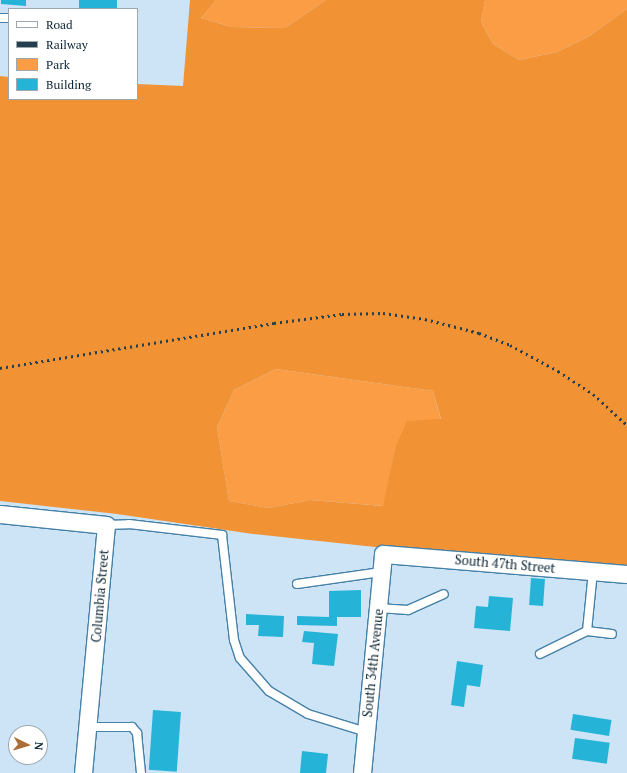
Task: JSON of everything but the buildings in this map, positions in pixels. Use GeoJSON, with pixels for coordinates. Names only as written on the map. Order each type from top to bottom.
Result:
{"type":"FeatureCollection","features":[{"type":"Feature","properties":{"kind":"street"},"geometry":{"type":"LineString","coordinates":[[0,514],[106,525]]}},
{"type":"Feature","properties":{"kind":"street","name":"Columbia Street"},"geometry":{"type":"LineString","coordinates":[[83,773],[106,525]]}},
{"type":"Feature","properties":{"kind":"street","name":"South 34th Avenue"},"geometry":{"type":"LineString","coordinates":[[362,773],[383,554]]}},
{"type":"Feature","properties":{"kind":"street","name":"South 47th Street"},"geometry":{"type":"LineString","coordinates":[[383,554],[627,574]]}},
{"type":"Feature","properties":{"kind":"lane"},"geometry":{"type":"LineString","coordinates":[[106,525],[129,524],[222,535],[234,640],[240,658],[269,691],[282,699],[308,714],[366,732]]}},
{"type":"Feature","properties":{"kind":"lane"},"geometry":{"type":"LineString","coordinates":[[588,631],[593,571]]}},
{"type":"Feature","properties":{"kind":"lane"},"geometry":{"type":"LineString","coordinates":[[297,584],[381,572]]}},
{"type":"Feature","properties":{"kind":"lane"},"geometry":{"type":"LineString","coordinates":[[378,608],[408,610],[444,594]]}},
{"type":"Feature","properties":{"kind":"lane"},"geometry":{"type":"LineString","coordinates":[[540,654],[588,631],[612,634]]}},
{"type":"Feature","properties":{"kind":"lane"},"geometry":{"type":"LineString","coordinates":[[88,727],[132,726],[137,733],[141,773]]}},
{"type":"Feature","properties":{"kind":"green space"},"geometry":{"type":"Polygon","coordinates":[[[216,0],[326,0],[285,28],[231,27],[201,18],[216,0]]]}},
{"type":"Feature","properties":{"kind":"green space"},"geometry":{"type":"Polygon","coordinates":[[[485,0],[627,0],[627,9],[588,37],[557,52],[519,60],[493,44],[481,22],[485,0]]]}},
{"type":"Feature","properties":{"kind":"green space"},"geometry":{"type":"Polygon","coordinates":[[[276,369],[433,391],[441,420],[395,448],[384,506],[310,500],[269,508],[229,501],[217,427],[234,390],[276,369]]]}},
{"type":"Feature","properties":{"kind":"shaded area"},"geometry":{"type":"Polygon","coordinates":[[[190,0],[216,0],[201,18],[231,27],[285,28],[326,0],[485,0],[481,22],[493,44],[519,60],[557,52],[588,37],[627,9],[627,567],[375,547],[253,534],[117,514],[0,501],[0,76],[8,77],[8,100],[138,100],[138,84],[183,86],[190,0]],[[276,369],[234,390],[217,427],[229,501],[269,508],[310,500],[383,506],[395,448],[407,421],[441,419],[433,391],[276,369]]]}},
{"type":"Feature","properties":{"kind":"railway"},"geometry":{"type":"LineString","coordinates":[[0,368],[274,323],[342,314],[383,313],[425,319],[479,333],[510,345],[558,371],[593,394],[627,425]]}}]}
